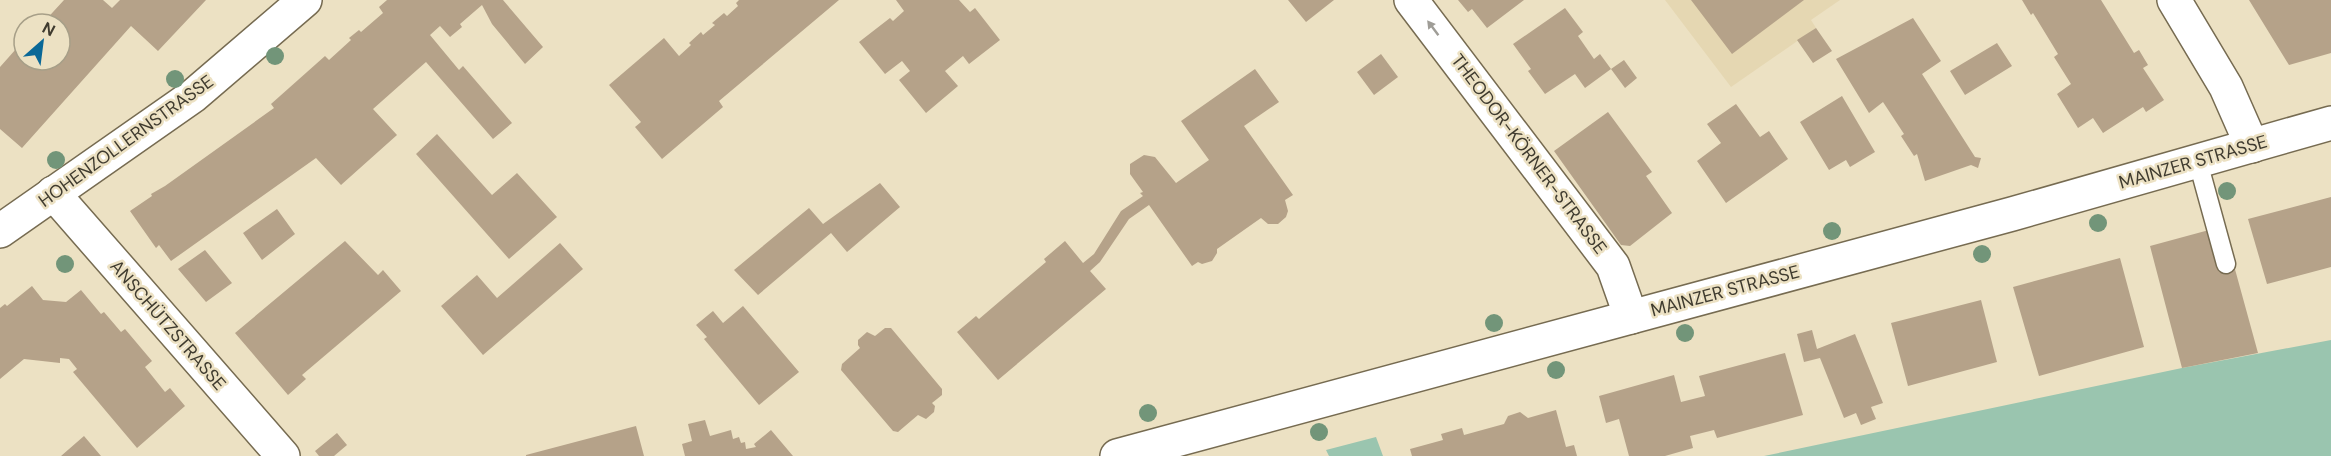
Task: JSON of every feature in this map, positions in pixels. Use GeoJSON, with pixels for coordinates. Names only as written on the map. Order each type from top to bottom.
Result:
{"type":"FeatureCollection","features":[{"type":"Feature","properties":{"kind":"street","name":"HOHENZOLLERNSTRASSE"},"geometry":{"type":"LineString","coordinates":[[0,231],[193,96],[305,0]]}},
{"type":"Feature","properties":{"kind":"street","name":"THEODOR-KÖRNER-STRASSE"},"geometry":{"type":"LineString","coordinates":[[1412,0],[1613,266],[1631,317]]}},
{"type":"Feature","properties":{"kind":"street"},"geometry":{"type":"LineString","coordinates":[[2174,0],[2226,87],[2252,146]]}},
{"type":"Feature","properties":{"kind":"street","name":"MAINZER STRASSE"},"geometry":{"type":"LineString","coordinates":[[1117,456],[2198,162],[2331,123]]}},
{"type":"Feature","properties":{"kind":"street","name":"ANSCHÜTZSTRASSE"},"geometry":{"type":"LineString","coordinates":[[53,193],[283,456]]}},
{"type":"Feature","properties":{"kind":"lane"},"geometry":{"type":"LineString","coordinates":[[2198,162],[2226,264]]}},
{"type":"Feature","properties":{"kind":"shaded area"},"geometry":{"type":"Polygon","coordinates":[[[1665,0],[1840,0],[1811,20],[1816,28],[1731,87],[1665,0]]]}},
{"type":"Feature","properties":{"kind":"green space"},"geometry":{"type":"Polygon","coordinates":[[[2331,340],[2331,456],[1764,456],[2182,368],[2331,340]]]}},
{"type":"Feature","properties":{"kind":"green space"},"geometry":{"type":"Polygon","coordinates":[[[1376,437],[1383,456],[1329,456],[1326,450],[1376,437]]]}},
{"type":"Feature","properties":{"kind":"building"},"geometry":{"type":"Polygon","coordinates":[[[64,0],[103,0],[112,8],[120,0],[206,0],[158,51],[131,26],[22,148],[0,129],[0,67],[12,54],[12,72],[72,72],[72,12],[53,12],[64,0]]]}},
{"type":"Feature","properties":{"kind":"building"},"geometry":{"type":"Polygon","coordinates":[[[387,0],[503,0],[543,47],[525,64],[492,24],[482,5],[460,24],[462,27],[450,37],[440,26],[430,35],[459,70],[463,66],[512,123],[493,139],[426,62],[373,109],[397,135],[341,185],[316,158],[171,261],[159,245],[156,248],[130,211],[274,108],[271,104],[325,56],[329,60],[351,40],[349,38],[359,30],[361,32],[383,13],[379,7],[387,0]]]}},
{"type":"Feature","properties":{"kind":"building"},"geometry":{"type":"Polygon","coordinates":[[[739,0],[839,0],[719,101],[723,107],[662,159],[635,127],[641,122],[609,85],[664,38],[679,56],[701,32],[703,35],[724,13],[727,16],[738,6],[736,3],[739,0]]]}},
{"type":"Feature","properties":{"kind":"building"},"geometry":{"type":"Polygon","coordinates":[[[896,0],[959,0],[970,12],[975,8],[1000,40],[969,64],[963,56],[945,71],[958,86],[926,113],[899,80],[910,71],[902,61],[885,74],[859,42],[890,18],[893,21],[904,11],[896,0]]]}},
{"type":"Feature","properties":{"kind":"building"},"geometry":{"type":"Polygon","coordinates":[[[1288,0],[1334,0],[1306,22],[1288,0]]]}},
{"type":"Feature","properties":{"kind":"building"},"geometry":{"type":"Polygon","coordinates":[[[1458,0],[1524,0],[1487,28],[1472,9],[1468,12],[1458,0]]]}},
{"type":"Feature","properties":{"kind":"building"},"geometry":{"type":"Polygon","coordinates":[[[1691,0],[1804,0],[1732,54],[1691,0]]]}},
{"type":"Feature","properties":{"kind":"building"},"geometry":{"type":"Polygon","coordinates":[[[2022,0],[2101,0],[2134,53],[2139,50],[2148,65],[2143,68],[2164,100],[2146,112],[2143,107],[2103,133],[2093,118],[2078,128],[2057,94],[2071,84],[2054,57],[2058,54],[2033,13],[2031,15],[2022,0]]]}},
{"type":"Feature","properties":{"kind":"building"},"geometry":{"type":"Polygon","coordinates":[[[2249,0],[2331,0],[2331,53],[2289,65],[2249,0]]]}},
{"type":"Feature","properties":{"kind":"building"},"geometry":{"type":"Polygon","coordinates":[[[1565,8],[1583,32],[1578,36],[1594,59],[1600,54],[1611,69],[1585,88],[1575,74],[1545,94],[1528,71],[1531,69],[1513,44],[1565,8]]]}},
{"type":"Feature","properties":{"kind":"building"},"geometry":{"type":"Polygon","coordinates":[[[1913,18],[1941,61],[1922,74],[1975,157],[1981,158],[1978,168],[1971,165],[1925,181],[1917,154],[1914,156],[1901,136],[1904,134],[1883,102],[1869,113],[1836,59],[1913,18]]]}},
{"type":"Feature","properties":{"kind":"building"},"geometry":{"type":"Polygon","coordinates":[[[1816,28],[1832,51],[1813,63],[1797,40],[1816,28]]]}},
{"type":"Feature","properties":{"kind":"building"},"geometry":{"type":"Polygon","coordinates":[[[1997,43],[2012,66],[1965,95],[1950,71],[1997,43]]]}},
{"type":"Feature","properties":{"kind":"building"},"geometry":{"type":"Polygon","coordinates":[[[1381,54],[1398,77],[1374,95],[1357,72],[1381,54]]]}},
{"type":"Feature","properties":{"kind":"building"},"geometry":{"type":"Polygon","coordinates":[[[1624,60],[1637,78],[1625,88],[1611,69],[1624,60]]]}},
{"type":"Feature","properties":{"kind":"building"},"geometry":{"type":"Polygon","coordinates":[[[1255,69],[1279,102],[1244,126],[1293,195],[1285,200],[1288,211],[1286,217],[1278,224],[1268,224],[1261,218],[1217,249],[1212,261],[1202,264],[1198,262],[1192,266],[1149,205],[1129,219],[1100,262],[1090,271],[1106,289],[998,380],[957,332],[976,316],[979,319],[1046,262],[1044,259],[1065,241],[1083,263],[1094,254],[1121,211],[1143,196],[1140,193],[1143,192],[1130,174],[1130,164],[1144,155],[1155,157],[1176,183],[1209,160],[1181,121],[1255,69]]]}},
{"type":"Feature","properties":{"kind":"building"},"geometry":{"type":"Polygon","coordinates":[[[1842,96],[1875,152],[1850,167],[1846,160],[1829,170],[1800,122],[1842,96]]]}},
{"type":"Feature","properties":{"kind":"building"},"geometry":{"type":"Polygon","coordinates":[[[1736,104],[1760,137],[1769,131],[1788,159],[1726,203],[1697,161],[1721,143],[1707,124],[1736,104]]]}},
{"type":"Feature","properties":{"kind":"building"},"geometry":{"type":"Polygon","coordinates":[[[1608,112],[1652,172],[1646,176],[1672,213],[1630,246],[1621,245],[1554,151],[1608,112]]]}},
{"type":"Feature","properties":{"kind":"building"},"geometry":{"type":"Polygon","coordinates":[[[437,134],[492,195],[517,173],[557,217],[509,259],[416,154],[437,134]]]}},
{"type":"Feature","properties":{"kind":"building"},"geometry":{"type":"Polygon","coordinates":[[[880,183],[900,207],[847,252],[831,233],[758,295],[734,270],[809,208],[823,224],[880,183]]]}},
{"type":"Feature","properties":{"kind":"building"},"geometry":{"type":"Polygon","coordinates":[[[2331,197],[2331,267],[2267,284],[2248,219],[2331,197]]]}},
{"type":"Feature","properties":{"kind":"building"},"geometry":{"type":"Polygon","coordinates":[[[277,209],[295,234],[262,260],[243,233],[277,209]]]}},
{"type":"Feature","properties":{"kind":"building"},"geometry":{"type":"Polygon","coordinates":[[[2209,230],[2233,262],[2258,353],[2182,368],[2150,246],[2209,230]]]}},
{"type":"Feature","properties":{"kind":"building"},"geometry":{"type":"Polygon","coordinates":[[[345,241],[378,275],[383,270],[401,291],[302,375],[306,379],[288,395],[235,333],[345,241]]]}},
{"type":"Feature","properties":{"kind":"building"},"geometry":{"type":"Polygon","coordinates":[[[560,243],[583,269],[483,355],[441,306],[477,275],[497,298],[560,243]]]}},
{"type":"Feature","properties":{"kind":"building"},"geometry":{"type":"Polygon","coordinates":[[[205,250],[232,283],[206,302],[178,269],[205,250]]]}},
{"type":"Feature","properties":{"kind":"building"},"geometry":{"type":"Polygon","coordinates":[[[2120,258],[2144,347],[2039,376],[2013,287],[2120,258]]]}},
{"type":"Feature","properties":{"kind":"building"},"geometry":{"type":"Polygon","coordinates":[[[32,286],[43,300],[66,302],[81,290],[101,314],[104,312],[121,332],[125,329],[152,361],[145,367],[165,392],[170,388],[185,406],[137,448],[73,372],[77,369],[69,359],[60,358],[60,363],[24,359],[0,379],[0,308],[5,304],[7,306],[32,286]]]}},
{"type":"Feature","properties":{"kind":"building"},"geometry":{"type":"Polygon","coordinates":[[[1981,300],[1997,362],[1908,386],[1891,323],[1981,300]]]}},
{"type":"Feature","properties":{"kind":"building"},"geometry":{"type":"Polygon","coordinates":[[[743,306],[799,372],[759,405],[704,339],[707,337],[696,325],[713,311],[723,323],[743,306]]]}},
{"type":"Feature","properties":{"kind":"building"},"geometry":{"type":"Polygon","coordinates":[[[885,328],[891,328],[942,389],[942,395],[932,403],[935,406],[934,412],[926,419],[918,415],[898,432],[893,431],[841,370],[842,364],[860,348],[858,340],[867,332],[875,336],[885,328]]]}},
{"type":"Feature","properties":{"kind":"building"},"geometry":{"type":"Polygon","coordinates":[[[1812,330],[1817,349],[1855,334],[1883,403],[1871,407],[1876,419],[1861,425],[1856,413],[1844,418],[1820,358],[1804,362],[1797,334],[1812,330]]]}},
{"type":"Feature","properties":{"kind":"building"},"geometry":{"type":"Polygon","coordinates":[[[1785,353],[1803,415],[1717,438],[1714,430],[1690,436],[1693,448],[1665,456],[1629,456],[1619,419],[1606,423],[1599,396],[1674,375],[1681,402],[1705,396],[1699,376],[1785,353]]]}},
{"type":"Feature","properties":{"kind":"building"},"geometry":{"type":"Polygon","coordinates":[[[1556,410],[1566,447],[1574,445],[1577,456],[1412,456],[1410,449],[1443,440],[1441,434],[1462,428],[1464,435],[1504,424],[1508,416],[1520,412],[1528,418],[1556,410]]]}},
{"type":"Feature","properties":{"kind":"building"},"geometry":{"type":"Polygon","coordinates":[[[705,420],[710,436],[731,430],[733,439],[739,437],[741,443],[745,442],[746,449],[756,447],[754,444],[771,430],[793,456],[685,456],[682,444],[692,441],[688,424],[705,420]]]}},
{"type":"Feature","properties":{"kind":"building"},"geometry":{"type":"Polygon","coordinates":[[[636,426],[644,456],[526,456],[526,455],[636,426]]]}},
{"type":"Feature","properties":{"kind":"building"},"geometry":{"type":"Polygon","coordinates":[[[337,433],[347,445],[334,456],[319,456],[315,451],[337,433]]]}},
{"type":"Feature","properties":{"kind":"building"},"geometry":{"type":"Polygon","coordinates":[[[84,436],[101,456],[61,456],[84,436]]]}}]}
